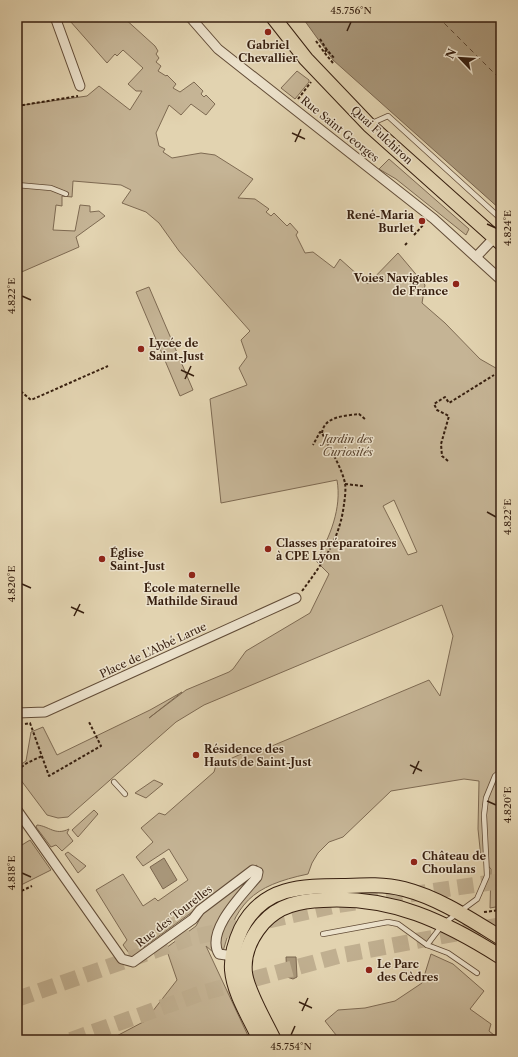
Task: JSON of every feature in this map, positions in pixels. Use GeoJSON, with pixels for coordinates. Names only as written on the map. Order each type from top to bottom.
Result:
{"type":"FeatureCollection","features":[{"type":"Feature","properties":{"kind":"main road","name":"Quai Fulchiron"},"geometry":{"type":"LineString","coordinates":[[273,17],[298,50],[369,125],[498,240]]}},
{"type":"Feature","properties":{"kind":"main road"},"geometry":{"type":"LineString","coordinates":[[260,1040],[236,985],[232,971],[233,956],[238,936],[250,915],[266,900],[289,890],[342,886],[393,887],[420,894],[458,912],[501,938]]}},
{"type":"Feature","properties":{"kind":"main road"},"geometry":{"type":"LineString","coordinates":[[274,1040],[248,984],[245,967],[247,953],[253,938],[261,925],[274,913],[284,907],[305,901],[336,899],[359,900],[406,909],[443,924],[501,957]]}},
{"type":"Feature","properties":{"kind":"street"},"geometry":{"type":"LineString","coordinates":[[55,17],[80,86]]}},
{"type":"Feature","properties":{"kind":"street","name":"Rue Saint Georges"},"geometry":{"type":"LineString","coordinates":[[190,17],[218,49],[434,219],[501,280]]}},
{"type":"Feature","properties":{"kind":"street"},"geometry":{"type":"LineString","coordinates":[[476,257],[498,240]]}},
{"type":"Feature","properties":{"kind":"street","name":"Place de L'Abbé Larue"},"geometry":{"type":"LineString","coordinates":[[17,713],[45,712],[296,598]]}},
{"type":"Feature","properties":{"kind":"street","name":"Rue des Tourelles"},"geometry":{"type":"LineString","coordinates":[[17,810],[122,959],[133,962],[193,918],[200,910],[253,870],[258,872],[257,877],[230,909],[215,934],[215,948],[219,954],[233,956]]}},
{"type":"Feature","properties":{"kind":"lane"},"geometry":{"type":"LineString","coordinates":[[369,125],[388,116],[501,219]]}},
{"type":"Feature","properties":{"kind":"lane"},"geometry":{"type":"LineString","coordinates":[[17,185],[52,188],[66,194]]}},
{"type":"Feature","properties":{"kind":"lane"},"geometry":{"type":"LineString","coordinates":[[427,945],[443,924],[477,899],[487,876],[484,815],[486,798],[495,776],[501,770]]}},
{"type":"Feature","properties":{"kind":"lane"},"geometry":{"type":"LineString","coordinates":[[114,782],[126,794]]}},
{"type":"Feature","properties":{"kind":"lane"},"geometry":{"type":"LineString","coordinates":[[322,934],[388,922],[398,924],[427,945],[448,953],[477,973]]}},
{"type":"Feature","properties":{"kind":"path"},"geometry":{"type":"LineString","coordinates":[[320,39],[333,63]]}},
{"type":"Feature","properties":{"kind":"path"},"geometry":{"type":"LineString","coordinates":[[316,41],[335,59]]}},
{"type":"Feature","properties":{"kind":"path"},"geometry":{"type":"LineString","coordinates":[[295,103],[313,81]]}},
{"type":"Feature","properties":{"kind":"path"},"geometry":{"type":"LineString","coordinates":[[17,106],[78,97],[81,91],[80,86]]}},
{"type":"Feature","properties":{"kind":"path"},"geometry":{"type":"LineString","coordinates":[[414,235],[424,224]]}},
{"type":"Feature","properties":{"kind":"path"},"geometry":{"type":"LineString","coordinates":[[17,388],[31,400],[108,366]]}},
{"type":"Feature","properties":{"kind":"path"},"geometry":{"type":"LineString","coordinates":[[448,461],[442,456],[442,444],[449,416],[437,410],[434,404],[445,397],[449,403],[494,375]]}},
{"type":"Feature","properties":{"kind":"path"},"geometry":{"type":"LineString","coordinates":[[296,598],[321,566],[336,539],[343,515],[345,484],[322,433],[323,426],[328,421],[359,414],[366,420]]}},
{"type":"Feature","properties":{"kind":"path"},"geometry":{"type":"LineString","coordinates":[[313,445],[320,432],[322,433]]}},
{"type":"Feature","properties":{"kind":"path"},"geometry":{"type":"LineString","coordinates":[[345,484],[363,486]]}},
{"type":"Feature","properties":{"kind":"path"},"geometry":{"type":"LineString","coordinates":[[25,724],[30,723],[49,776],[101,746],[89,722]]}},
{"type":"Feature","properties":{"kind":"path"},"geometry":{"type":"LineString","coordinates":[[17,770],[42,756]]}},
{"type":"Feature","properties":{"kind":"path"},"geometry":{"type":"LineString","coordinates":[[17,894],[32,886]]}},
{"type":"Feature","properties":{"kind":"path"},"geometry":{"type":"LineString","coordinates":[[480,912],[501,910]]}},
{"type":"Feature","properties":{"kind":"green space","name":"Jardin des Curiosités"},"geometry":{"type":"Polygon","coordinates":[[[71,17],[123,17],[155,46],[158,51],[156,54],[159,58],[156,62],[161,66],[158,71],[166,76],[167,75],[176,84],[173,88],[180,92],[194,82],[203,91],[201,94],[204,97],[206,95],[215,104],[206,115],[191,104],[181,115],[169,105],[156,133],[159,146],[165,149],[163,152],[172,158],[201,153],[215,155],[253,179],[238,198],[255,199],[269,209],[266,212],[271,216],[274,213],[287,226],[290,223],[298,232],[296,235],[305,253],[313,252],[334,268],[340,259],[368,284],[398,253],[425,285],[422,303],[445,323],[480,359],[501,371],[501,906],[490,908],[491,869],[481,858],[478,829],[479,781],[464,779],[391,791],[343,837],[329,842],[318,853],[308,874],[272,884],[259,891],[248,900],[232,924],[221,959],[206,946],[250,1040],[109,1040],[145,1021],[177,980],[166,948],[196,926],[208,908],[252,877],[257,865],[134,954],[129,953],[123,945],[127,940],[96,890],[123,874],[143,906],[155,898],[158,901],[188,880],[169,849],[143,866],[136,857],[153,842],[141,828],[159,813],[165,815],[214,772],[216,765],[255,748],[260,751],[429,680],[440,696],[453,636],[442,605],[204,705],[176,722],[68,817],[58,818],[47,815],[17,775],[17,767],[26,761],[31,732],[43,727],[57,755],[150,710],[182,692],[149,718],[186,690],[229,672],[233,669],[246,651],[310,613],[329,574],[316,561],[334,522],[338,501],[337,480],[221,503],[210,399],[247,385],[239,368],[247,357],[241,340],[250,331],[179,251],[159,223],[146,212],[122,203],[131,190],[121,185],[73,181],[72,197],[62,196],[62,206],[56,205],[53,230],[75,231],[80,205],[90,206],[90,212],[99,211],[105,216],[76,237],[79,247],[17,274],[17,106],[87,96],[99,86],[130,110],[142,91],[136,91],[128,84],[143,68],[123,50],[117,56],[115,54],[107,63],[70,21],[71,17]],[[394,500],[383,506],[408,555],[417,552],[394,500]]]}},
{"type":"Feature","properties":{"kind":"green space"},"geometry":{"type":"Polygon","coordinates":[[[297,71],[309,80],[309,82],[295,99],[281,88],[297,71]]]}},
{"type":"Feature","properties":{"kind":"green space"},"geometry":{"type":"Polygon","coordinates":[[[389,159],[469,229],[466,235],[396,179],[379,169],[389,159]]]}},
{"type":"Feature","properties":{"kind":"green space"},"geometry":{"type":"Polygon","coordinates":[[[149,287],[193,390],[180,396],[136,292],[149,287]]]}},
{"type":"Feature","properties":{"kind":"green space"},"geometry":{"type":"Polygon","coordinates":[[[154,780],[163,784],[146,798],[135,793],[154,780]]]}},
{"type":"Feature","properties":{"kind":"green space"},"geometry":{"type":"Polygon","coordinates":[[[94,810],[98,814],[78,837],[72,830],[94,810]]]}},
{"type":"Feature","properties":{"kind":"green space"},"geometry":{"type":"Polygon","coordinates":[[[37,825],[56,831],[64,831],[69,829],[67,833],[73,841],[62,851],[56,845],[51,847],[36,827],[37,825]]]}},
{"type":"Feature","properties":{"kind":"green space"},"geometry":{"type":"Polygon","coordinates":[[[30,840],[51,870],[17,887],[17,848],[30,840]]]}},
{"type":"Feature","properties":{"kind":"green space"},"geometry":{"type":"Polygon","coordinates":[[[68,852],[86,866],[78,873],[65,854],[68,852]]]}},
{"type":"Feature","properties":{"kind":"green space"},"geometry":{"type":"Polygon","coordinates":[[[431,954],[453,964],[484,991],[470,1009],[491,1024],[489,1031],[500,1040],[340,1040],[325,1021],[338,1010],[365,1008],[395,1001],[422,983],[431,954]]]}},
{"type":"Feature","properties":{"kind":"shaded area"},"geometry":{"type":"Polygon","coordinates":[[[302,17],[501,17],[501,210],[333,60],[302,17]]]}},
{"type":"Feature","properties":{"kind":"shaded area"},"geometry":{"type":"Polygon","coordinates":[[[164,858],[177,880],[163,889],[150,867],[164,858]]]}},
{"type":"Feature","properties":{"kind":"shaded area"},"geometry":{"type":"Polygon","coordinates":[[[286,957],[296,957],[297,977],[293,979],[287,977],[286,957]]]}},
{"type":"Feature","properties":{"kind":"ferry route"},"geometry":{"type":"LineString","coordinates":[[438,17],[501,80]]}},
{"type":"Feature","properties":{"kind":"tunnel"},"geometry":{"type":"LineString","coordinates":[[17,999],[190,938],[338,905],[501,881]]}},
{"type":"Feature","properties":{"kind":"tunnel"},"geometry":{"type":"LineString","coordinates":[[71,1040],[202,993],[342,955],[501,925]]}},
{"type":"Feature","properties":{"kind":"place","name":"Gabriel Chevallier"},"geometry":{"type":"Point","coordinates":[268,32]}},
{"type":"Feature","properties":{"kind":"place","name":"René-Maria Burlet"},"geometry":{"type":"Point","coordinates":[422,221]}},
{"type":"Feature","properties":{"kind":"place","name":"Voies Navigables de France"},"geometry":{"type":"Point","coordinates":[456,284]}},
{"type":"Feature","properties":{"kind":"place","name":"Lycée de Saint-Just"},"geometry":{"type":"Point","coordinates":[141,349]}},
{"type":"Feature","properties":{"kind":"place","name":"Classes préparatoires à CPE Lyon"},"geometry":{"type":"Point","coordinates":[268,549]}},
{"type":"Feature","properties":{"kind":"place","name":"Église Saint-Just"},"geometry":{"type":"Point","coordinates":[102,559]}},
{"type":"Feature","properties":{"kind":"place","name":"École maternelle Mathilde Siraud"},"geometry":{"type":"Point","coordinates":[192,575]}},
{"type":"Feature","properties":{"kind":"place","name":"Résidence des Hauts de Saint-Just"},"geometry":{"type":"Point","coordinates":[196,755]}},
{"type":"Feature","properties":{"kind":"place","name":"Château de Choulans"},"geometry":{"type":"Point","coordinates":[414,862]}},
{"type":"Feature","properties":{"kind":"place","name":"Le Parc des Cèdres"},"geometry":{"type":"Point","coordinates":[369,970]}}]}
